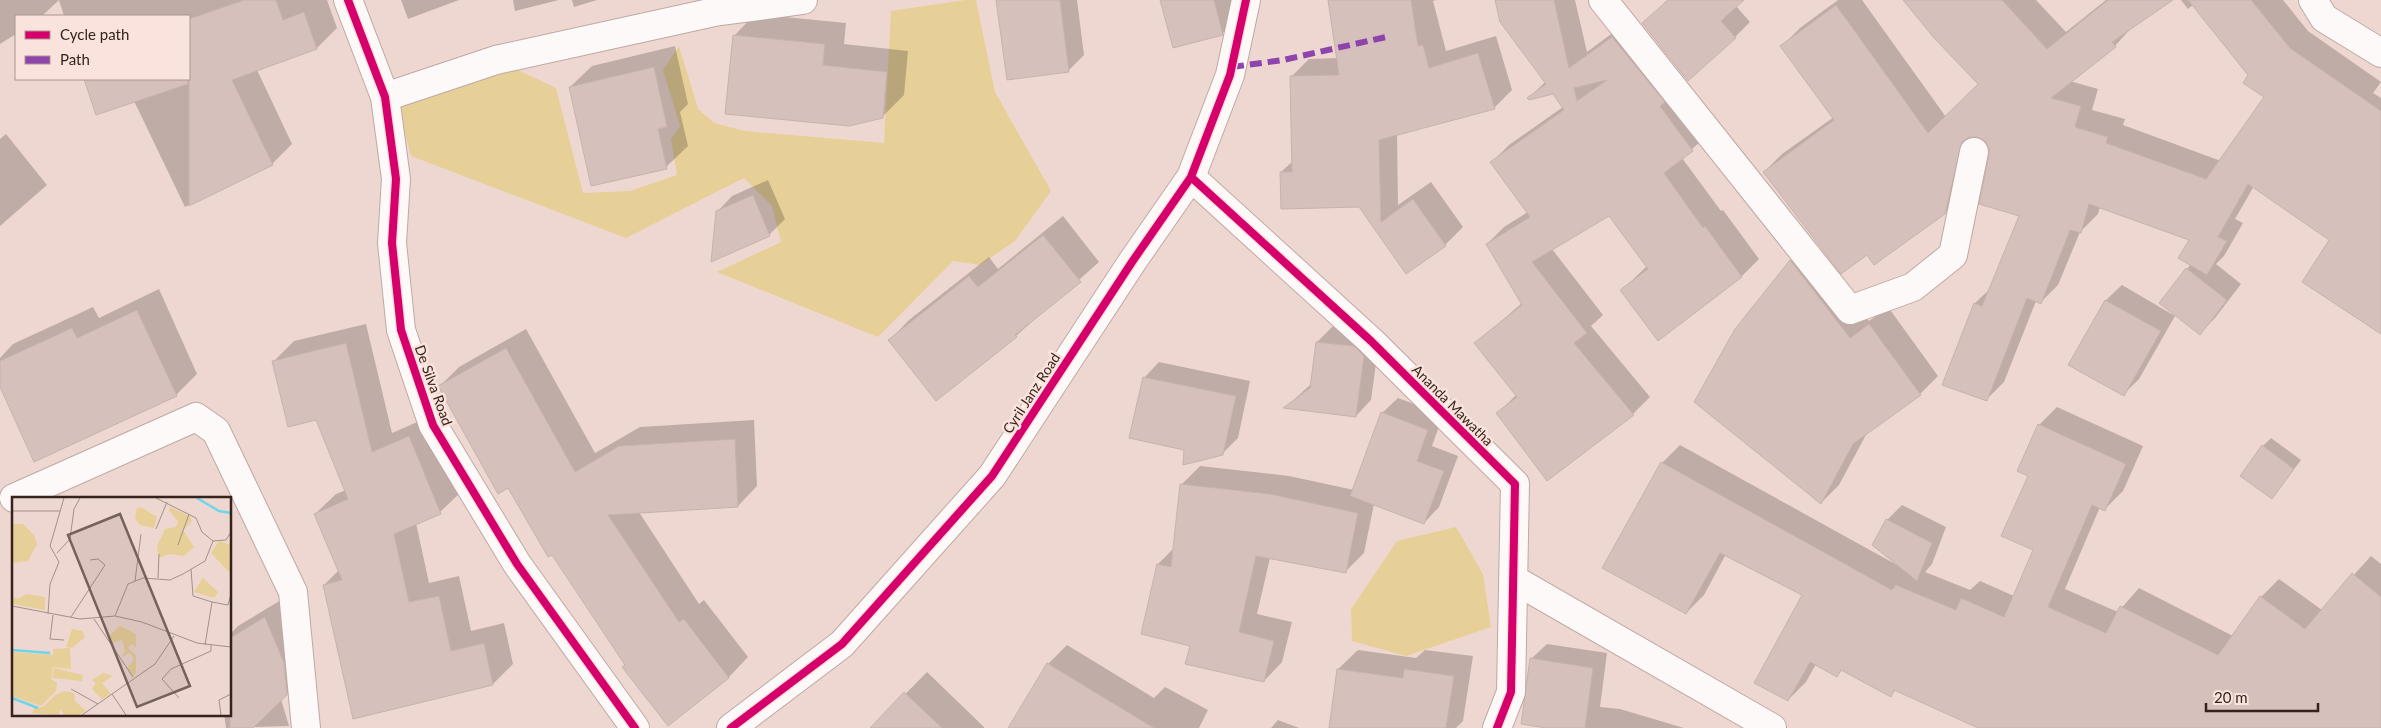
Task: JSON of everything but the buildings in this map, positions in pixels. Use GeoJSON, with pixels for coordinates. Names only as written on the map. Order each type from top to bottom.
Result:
{"type":"FeatureCollection","features":[{"type":"Feature","properties":{"kind":"street","name":"De Silva Road"},"geometry":{"type":"LineString","coordinates":[[348,0],[385,97],[396,179],[392,243],[401,330],[433,424],[517,564],[635,728]]}},
{"type":"Feature","properties":{"kind":"street"},"geometry":{"type":"LineString","coordinates":[[385,97],[496,60],[714,12],[803,0]]}},
{"type":"Feature","properties":{"kind":"street","name":"Cyril Janz Road"},"geometry":{"type":"LineString","coordinates":[[731,728],[842,644],[992,476],[1132,262],[1191,177],[1230,75],[1246,0]]}},
{"type":"Feature","properties":{"kind":"street"},"geometry":{"type":"LineString","coordinates":[[1603,0],[1850,310],[1913,287],[1953,255],[1974,152]]}},
{"type":"Feature","properties":{"kind":"street"},"geometry":{"type":"LineString","coordinates":[[2313,0],[2324,18],[2381,53]]}},
{"type":"Feature","properties":{"kind":"street","name":"Ananda Mawatha"},"geometry":{"type":"LineString","coordinates":[[1191,177],[1371,341],[1515,484],[1511,692],[1497,728]]}},
{"type":"Feature","properties":{"kind":"street"},"geometry":{"type":"LineString","coordinates":[[16,497],[196,417],[216,431],[293,592],[306,728]]}},
{"type":"Feature","properties":{"kind":"street"},"geometry":{"type":"LineString","coordinates":[[0,504],[12,499]]}},
{"type":"Feature","properties":{"kind":"street"},"geometry":{"type":"LineString","coordinates":[[1513,579],[1772,728]]}},
{"type":"Feature","properties":{"kind":"shaded area"},"geometry":{"type":"Polygon","coordinates":[[[976,0],[995,92],[1051,191],[1015,241],[980,265],[953,261],[878,337],[717,272],[781,242],[772,206],[744,178],[626,238],[411,156],[397,104],[516,69],[556,88],[583,193],[630,191],[677,175],[671,139],[680,126],[663,70],[679,46],[698,109],[714,123],[745,131],[884,143],[891,11],[976,0]]]}},
{"type":"Feature","properties":{"kind":"shaded area"},"geometry":{"type":"Polygon","coordinates":[[[1456,527],[1483,574],[1491,627],[1406,656],[1352,641],[1351,609],[1397,541],[1456,527]]]}},
{"type":"Feature","properties":{"kind":"marked path"},"geometry":{"type":"LineString","coordinates":[[1232,67],[1283,60],[1386,37]]}},
{"type":"Feature","properties":{"kind":"cycle path"},"geometry":{"type":"LineString","coordinates":[[348,0],[385,97],[396,179],[392,243],[401,330],[433,425],[517,564],[635,728]]}},
{"type":"Feature","properties":{"kind":"cycle path"},"geometry":{"type":"LineString","coordinates":[[731,728],[842,644],[992,476],[1132,262],[1191,177],[1230,75],[1246,0]]}},
{"type":"Feature","properties":{"kind":"cycle path"},"geometry":{"type":"LineString","coordinates":[[1191,177],[1371,341],[1515,484],[1511,692],[1497,728]]}}]}
